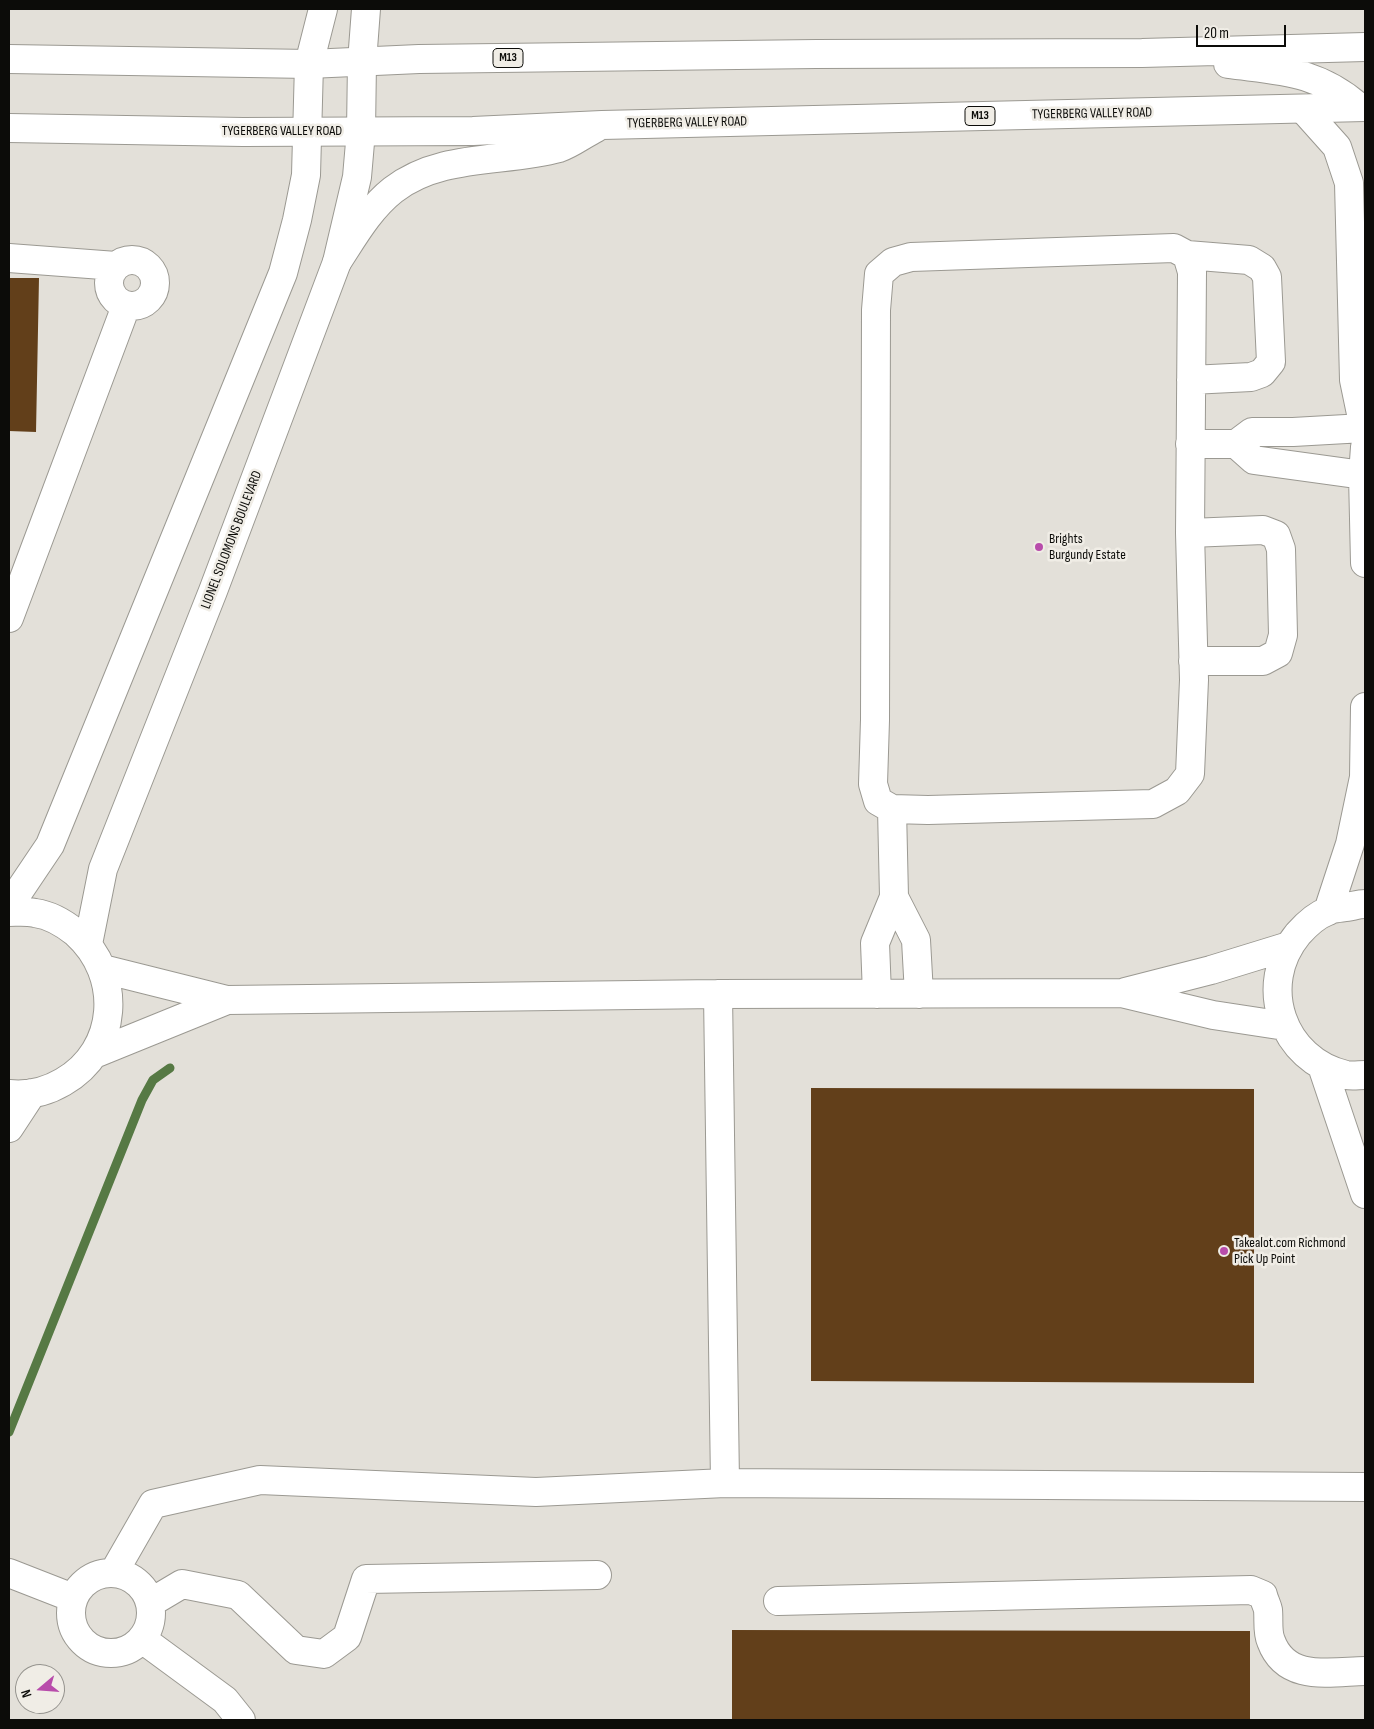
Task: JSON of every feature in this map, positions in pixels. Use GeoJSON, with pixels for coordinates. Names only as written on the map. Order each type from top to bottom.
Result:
{"type":"FeatureCollection","features":[{"type":"Feature","properties":{"kind":"street"},"geometry":{"type":"LineString","coordinates":[[9,906],[50,845],[283,273],[297,220],[306,175],[309,64],[323,9]]}},
{"type":"Feature","properties":{"kind":"street","name":"LIONEL SOLOMONS BOULEVARD"},"geometry":{"type":"LineString","coordinates":[[88,944],[103,869],[213,591],[337,262],[357,178],[366,9]]}},
{"type":"Feature","properties":{"kind":"street","name":"M13"},"geometry":{"type":"LineString","coordinates":[[9,59],[309,64],[419,59],[816,54],[1142,53],[1365,47]]}},
{"type":"Feature","properties":{"kind":"street"},"geometry":{"type":"LineString","coordinates":[[1142,53],[1305,75],[1342,93],[1363,111]]}},
{"type":"Feature","properties":{"kind":"street"},"geometry":{"type":"LineString","coordinates":[[1303,109],[1337,147],[1349,183],[1354,380],[1364,450],[1365,563]]}},
{"type":"Feature","properties":{"kind":"street","name":"TYGERBERG VALLEY ROAD"},"geometry":{"type":"LineString","coordinates":[[9,128],[307,131],[473,130],[602,125],[1303,109],[1363,111]]}},
{"type":"Feature","properties":{"kind":"street"},"geometry":{"type":"LineString","coordinates":[[337,262],[368,214],[394,189],[411,178],[448,164],[560,148],[602,125]]}},
{"type":"Feature","properties":{"kind":"street"},"geometry":{"type":"LineString","coordinates":[[1187,255],[1192,272],[1190,444],[1190,533],[1193,661],[1190,774],[1177,791],[1154,804],[928,810],[892,809],[878,801],[873,784],[875,720],[876,310],[879,274],[893,262],[911,257],[1174,248],[1187,255],[1249,260],[1262,268],[1267,277],[1271,362],[1262,373],[1251,377],[1191,380]]}},
{"type":"Feature","properties":{"kind":"street"},"geometry":{"type":"LineString","coordinates":[[9,258],[116,266],[130,260],[144,263],[154,274],[155,289],[148,301],[134,307],[119,303],[110,293],[109,278],[116,266]]}},
{"type":"Feature","properties":{"kind":"street"},"geometry":{"type":"LineString","coordinates":[[9,618],[126,306]]}},
{"type":"Feature","properties":{"kind":"street"},"geometry":{"type":"LineString","coordinates":[[1190,444],[1236,444],[1252,432],[1293,432],[1364,450]]}},
{"type":"Feature","properties":{"kind":"street"},"geometry":{"type":"LineString","coordinates":[[1236,444],[1254,460],[1364,450]]}},
{"type":"Feature","properties":{"kind":"street"},"geometry":{"type":"LineString","coordinates":[[1190,533],[1263,530],[1276,535],[1282,550],[1283,634],[1278,653],[1264,661],[1193,661]]}},
{"type":"Feature","properties":{"kind":"street"},"geometry":{"type":"LineString","coordinates":[[1328,911],[1350,844],[1364,779],[1365,708]]}},
{"type":"Feature","properties":{"kind":"street"},"geometry":{"type":"LineString","coordinates":[[877,994],[875,943],[894,897],[892,809]]}},
{"type":"Feature","properties":{"kind":"street"},"geometry":{"type":"LineString","coordinates":[[894,897],[916,940],[919,994]]}},
{"type":"Feature","properties":{"kind":"street"},"geometry":{"type":"LineString","coordinates":[[1365,904],[1328,911],[1306,925],[1289,946],[1278,972],[1277,1000],[1285,1026],[1294,1042],[1307,1056],[1322,1066],[1347,1075],[1365,1076]]}},
{"type":"Feature","properties":{"kind":"street"},"geometry":{"type":"LineString","coordinates":[[9,912],[36,913],[66,925],[88,944],[103,969],[109,997],[106,1026],[94,1054],[75,1075],[50,1090],[20,1093],[9,1128]]}},
{"type":"Feature","properties":{"kind":"street"},"geometry":{"type":"LineString","coordinates":[[1121,993],[1211,970],[1289,946]]}},
{"type":"Feature","properties":{"kind":"street"},"geometry":{"type":"LineString","coordinates":[[103,969],[227,1000],[718,994],[1121,993],[1213,1015],[1285,1026]]}},
{"type":"Feature","properties":{"kind":"street"},"geometry":{"type":"LineString","coordinates":[[718,994],[725,1483]]}},
{"type":"Feature","properties":{"kind":"street"},"geometry":{"type":"LineString","coordinates":[[94,1054],[227,1000]]}},
{"type":"Feature","properties":{"kind":"street"},"geometry":{"type":"LineString","coordinates":[[1322,1066],[1365,1194]]}},
{"type":"Feature","properties":{"kind":"street"},"geometry":{"type":"LineString","coordinates":[[114,1572],[152,1504],[260,1480],[536,1492],[725,1483],[1365,1487]]}},
{"type":"Feature","properties":{"kind":"street"},"geometry":{"type":"LineString","coordinates":[[114,1572],[126,1575],[137,1582],[145,1592],[150,1603],[151,1616],[149,1628],[133,1648],[109,1654],[96,1651],[85,1644],[77,1635],[72,1623],[70,1610],[73,1598],[89,1578],[114,1572]]}},
{"type":"Feature","properties":{"kind":"street"},"geometry":{"type":"LineString","coordinates":[[9,1573],[73,1598]]}},
{"type":"Feature","properties":{"kind":"street"},"geometry":{"type":"LineString","coordinates":[[150,1603],[182,1584],[238,1595],[296,1650],[324,1654],[347,1637],[366,1579],[597,1576]]}},
{"type":"Feature","properties":{"kind":"street"},"geometry":{"type":"LineString","coordinates":[[778,1601],[1251,1590],[1263,1595],[1268,1610],[1270,1639],[1278,1657],[1294,1669],[1316,1672],[1365,1672]]}},
{"type":"Feature","properties":{"kind":"street"},"geometry":{"type":"LineString","coordinates":[[142,1639],[225,1700],[241,1720]]}},
{"type":"Feature","properties":{"kind":"building"},"geometry":{"type":"Polygon","coordinates":[[[9,278],[39,278],[36,432],[9,431],[9,278]]]}},
{"type":"Feature","properties":{"kind":"building"},"geometry":{"type":"Polygon","coordinates":[[[811,1088],[1254,1089],[1254,1383],[811,1381],[811,1088]]]}},
{"type":"Feature","properties":{"kind":"building"},"geometry":{"type":"Polygon","coordinates":[[[732,1630],[1250,1631],[1250,1720],[732,1720],[732,1630]]]}},
{"type":"Feature","properties":{"kind":"waterway"},"geometry":{"type":"LineString","coordinates":[[9,1432],[142,1100],[153,1080],[170,1068]]}},
{"type":"Feature","properties":{"kind":"place","name":"Brights Burgundy Estate"},"geometry":{"type":"Point","coordinates":[1039,547]}},
{"type":"Feature","properties":{"kind":"place","name":"Takealot.com Richmond Pick Up Point"},"geometry":{"type":"Point","coordinates":[1224,1251]}}]}
